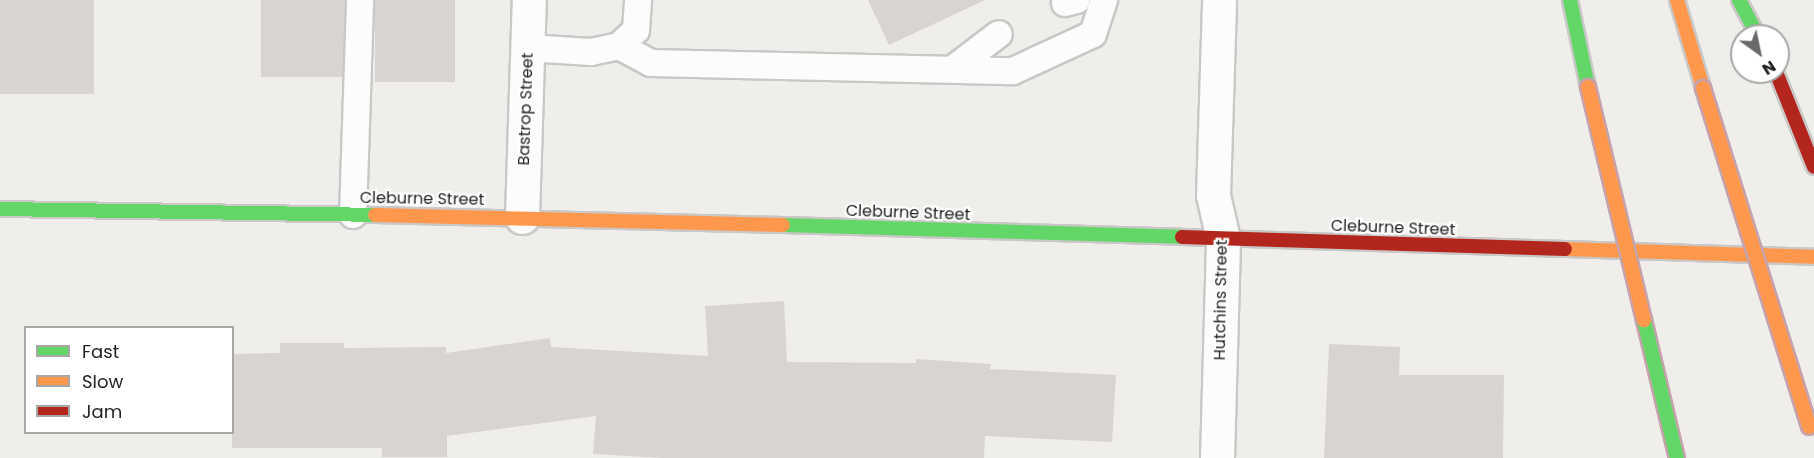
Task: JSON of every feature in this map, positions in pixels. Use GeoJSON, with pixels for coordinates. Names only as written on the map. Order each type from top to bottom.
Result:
{"type":"FeatureCollection","features":[{"type":"Feature","properties":{"kind":"main road"},"geometry":{"type":"LineString","coordinates":[[1570,0],[1588,87],[1677,458]]}},
{"type":"Feature","properties":{"kind":"main road"},"geometry":{"type":"LineString","coordinates":[[1677,0],[1814,441]]}},
{"type":"Feature","properties":{"kind":"main road"},"geometry":{"type":"LineString","coordinates":[[1739,0],[1752,24]]}},
{"type":"Feature","properties":{"kind":"main road"},"geometry":{"type":"LineString","coordinates":[[1782,84],[1814,167]]}},
{"type":"Feature","properties":{"kind":"main road","name":"Cleburne Street"},"geometry":{"type":"LineString","coordinates":[[0,209],[522,217],[1814,257]]}},
{"type":"Feature","properties":{"kind":"street","name":"Bastrop Street"},"geometry":{"type":"LineString","coordinates":[[522,217],[529,0]]}},
{"type":"Feature","properties":{"kind":"street","name":"Hutchins Street"},"geometry":{"type":"LineString","coordinates":[[1217,458],[1223,239],[1213,195],[1219,0]]}},
{"type":"Feature","properties":{"kind":"lane"},"geometry":{"type":"LineString","coordinates":[[353,215],[360,0]]}},
{"type":"Feature","properties":{"kind":"lane"},"geometry":{"type":"LineString","coordinates":[[528,48],[591,52],[619,46],[636,30],[638,0]]}},
{"type":"Feature","properties":{"kind":"lane"},"geometry":{"type":"LineString","coordinates":[[619,46],[651,63],[1013,71],[1093,34],[1104,0]]}},
{"type":"Feature","properties":{"kind":"lane"},"geometry":{"type":"LineString","coordinates":[[954,68],[999,34]]}},
{"type":"Feature","properties":{"kind":"building"},"geometry":{"type":"Polygon","coordinates":[[[0,0],[94,0],[94,94],[0,94],[0,0]]]}},
{"type":"Feature","properties":{"kind":"building"},"geometry":{"type":"Polygon","coordinates":[[[261,0],[345,0],[345,77],[261,77],[261,0]]]}},
{"type":"Feature","properties":{"kind":"building"},"geometry":{"type":"Polygon","coordinates":[[[375,0],[455,0],[455,82],[375,82],[375,0]]]}},
{"type":"Feature","properties":{"kind":"building"},"geometry":{"type":"Polygon","coordinates":[[[868,0],[985,0],[889,45],[868,0]]]}},
{"type":"Feature","properties":{"kind":"building"},"geometry":{"type":"Polygon","coordinates":[[[784,301],[787,362],[916,363],[916,359],[991,364],[990,369],[1116,375],[1112,442],[985,436],[984,458],[663,458],[593,454],[596,416],[447,436],[447,457],[382,457],[382,448],[232,448],[234,354],[280,353],[280,343],[344,343],[344,348],[446,347],[446,353],[550,338],[551,347],[708,356],[705,306],[784,301]]]}},
{"type":"Feature","properties":{"kind":"building"},"geometry":{"type":"Polygon","coordinates":[[[1329,344],[1400,347],[1399,375],[1504,375],[1503,458],[1324,458],[1329,344]]]}},
{"type":"Feature","properties":{"kind":"traffic: fast"},"geometry":{"type":"LineString","coordinates":[[1570,0],[1588,87]]}},
{"type":"Feature","properties":{"kind":"traffic: fast"},"geometry":{"type":"LineString","coordinates":[[1739,0],[1752,24]]}},
{"type":"Feature","properties":{"kind":"traffic: fast"},"geometry":{"type":"LineString","coordinates":[[0,209],[375,215]]}},
{"type":"Feature","properties":{"kind":"traffic: fast"},"geometry":{"type":"LineString","coordinates":[[783,225],[1182,237]]}},
{"type":"Feature","properties":{"kind":"traffic: fast"},"geometry":{"type":"LineString","coordinates":[[1644,320],[1677,458]]}},
{"type":"Feature","properties":{"kind":"traffic: slow"},"geometry":{"type":"LineString","coordinates":[[1677,0],[1703,88]]}},
{"type":"Feature","properties":{"kind":"traffic: slow"},"geometry":{"type":"LineString","coordinates":[[1588,87],[1644,320]]}},
{"type":"Feature","properties":{"kind":"traffic: slow"},"geometry":{"type":"LineString","coordinates":[[1703,88],[1809,427]]}},
{"type":"Feature","properties":{"kind":"traffic: slow"},"geometry":{"type":"LineString","coordinates":[[375,215],[783,225]]}},
{"type":"Feature","properties":{"kind":"traffic: slow"},"geometry":{"type":"LineString","coordinates":[[1565,249],[1814,257]]}},
{"type":"Feature","properties":{"kind":"traffic: jam"},"geometry":{"type":"LineString","coordinates":[[1781,84],[1814,167]]}},
{"type":"Feature","properties":{"kind":"traffic: jam"},"geometry":{"type":"LineString","coordinates":[[1182,237],[1565,249]]}}]}
